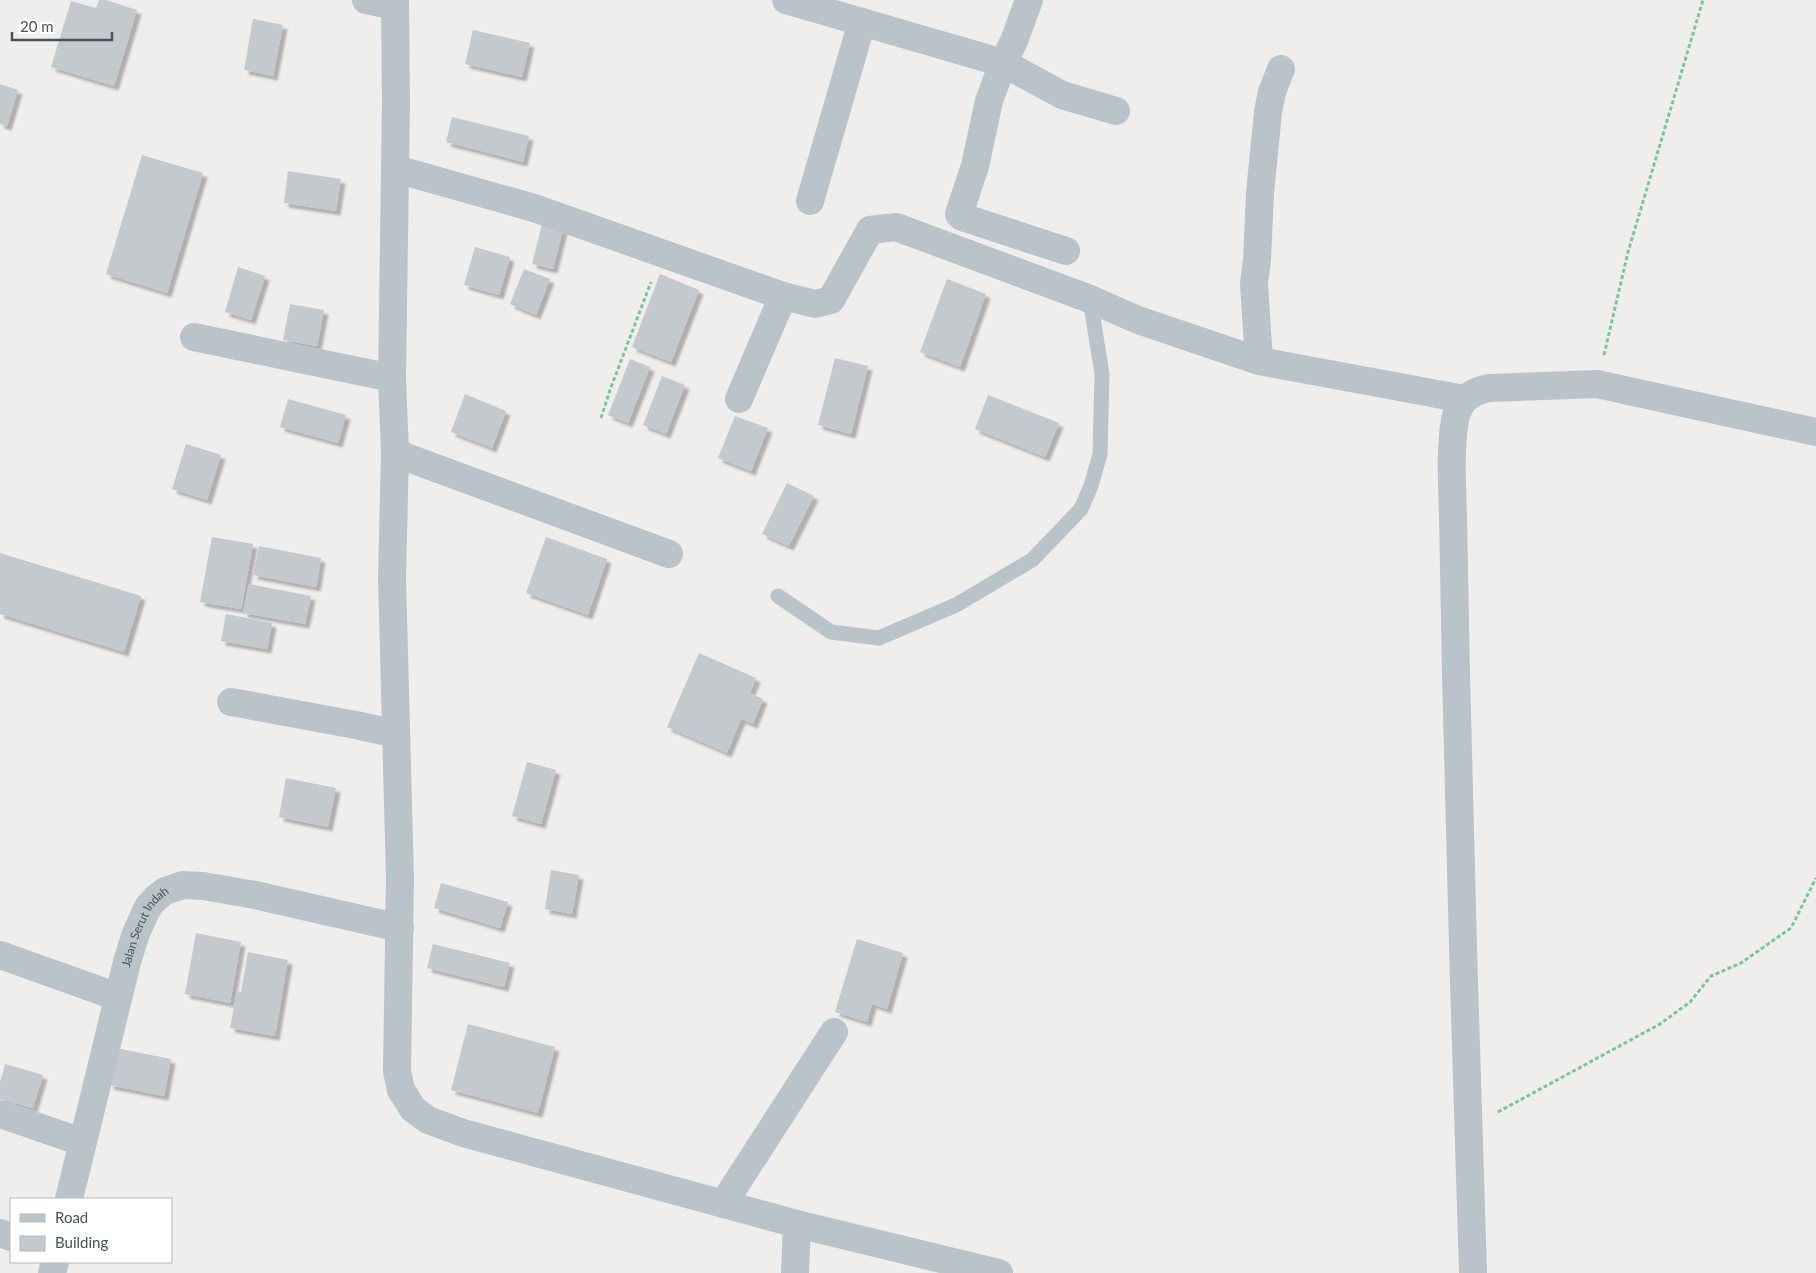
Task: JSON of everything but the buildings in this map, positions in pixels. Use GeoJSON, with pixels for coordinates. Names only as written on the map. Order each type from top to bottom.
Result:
{"type":"FeatureCollection","features":[{"type":"Feature","properties":{"kind":"street"},"geometry":{"type":"LineString","coordinates":[[366,0],[395,3],[396,169],[392,378],[395,452],[392,578],[400,879],[397,1072],[401,1090],[409,1104],[428,1120],[463,1134],[797,1224],[999,1273]]}},
{"type":"Feature","properties":{"kind":"street"},"geometry":{"type":"LineString","coordinates":[[786,0],[1003,63],[1062,95],[1116,111]]}},
{"type":"Feature","properties":{"kind":"street"},"geometry":{"type":"LineString","coordinates":[[1029,0],[989,100],[974,166],[959,214],[962,217],[1066,251]]}},
{"type":"Feature","properties":{"kind":"street"},"geometry":{"type":"LineString","coordinates":[[810,201],[862,22]]}},
{"type":"Feature","properties":{"kind":"street"},"geometry":{"type":"LineString","coordinates":[[1259,361],[1254,283],[1260,193],[1268,112],[1272,92],[1282,68]]}},
{"type":"Feature","properties":{"kind":"street"},"geometry":{"type":"LineString","coordinates":[[396,169],[534,208],[783,296],[815,304],[831,300],[870,230],[896,227],[1090,299],[1138,320],[1259,361],[1464,398]]}},
{"type":"Feature","properties":{"kind":"street"},"geometry":{"type":"LineString","coordinates":[[739,399],[783,296]]}},
{"type":"Feature","properties":{"kind":"street"},"geometry":{"type":"LineString","coordinates":[[194,337],[392,378]]}},
{"type":"Feature","properties":{"kind":"street"},"geometry":{"type":"LineString","coordinates":[[1473,1273],[1460,831],[1453,496],[1453,434],[1459,407],[1464,398],[1477,390],[1488,388],[1597,384],[1816,432]]}},
{"type":"Feature","properties":{"kind":"street"},"geometry":{"type":"LineString","coordinates":[[395,452],[669,554]]}},
{"type":"Feature","properties":{"kind":"street"},"geometry":{"type":"LineString","coordinates":[[231,702],[396,734]]}},
{"type":"Feature","properties":{"kind":"street","name":"Jalan Serut Indah"},"geometry":{"type":"LineString","coordinates":[[70,1198],[82,1142],[136,933],[148,907],[161,894],[174,887],[183,885],[203,886],[400,928]]}},
{"type":"Feature","properties":{"kind":"street"},"geometry":{"type":"LineString","coordinates":[[0,955],[118,997]]}},
{"type":"Feature","properties":{"kind":"street"},"geometry":{"type":"LineString","coordinates":[[724,1204],[834,1032]]}},
{"type":"Feature","properties":{"kind":"street"},"geometry":{"type":"LineString","coordinates":[[0,1114],[82,1142]]}},
{"type":"Feature","properties":{"kind":"street"},"geometry":{"type":"LineString","coordinates":[[795,1273],[797,1224]]}},
{"type":"Feature","properties":{"kind":"lane"},"geometry":{"type":"LineString","coordinates":[[778,596],[831,632],[879,638],[956,605],[1032,560],[1081,509],[1091,486],[1100,454],[1102,374],[1090,299]]}},
{"type":"Feature","properties":{"kind":"path"},"geometry":{"type":"LineString","coordinates":[[1597,384],[1628,252],[1703,0]]}},
{"type":"Feature","properties":{"kind":"path"},"geometry":{"type":"LineString","coordinates":[[601,418],[662,254]]}},
{"type":"Feature","properties":{"kind":"path"},"geometry":{"type":"LineString","coordinates":[[1468,1128],[1660,1024],[1690,1002],[1711,976],[1741,963],[1791,928],[1816,878]]}}]}
